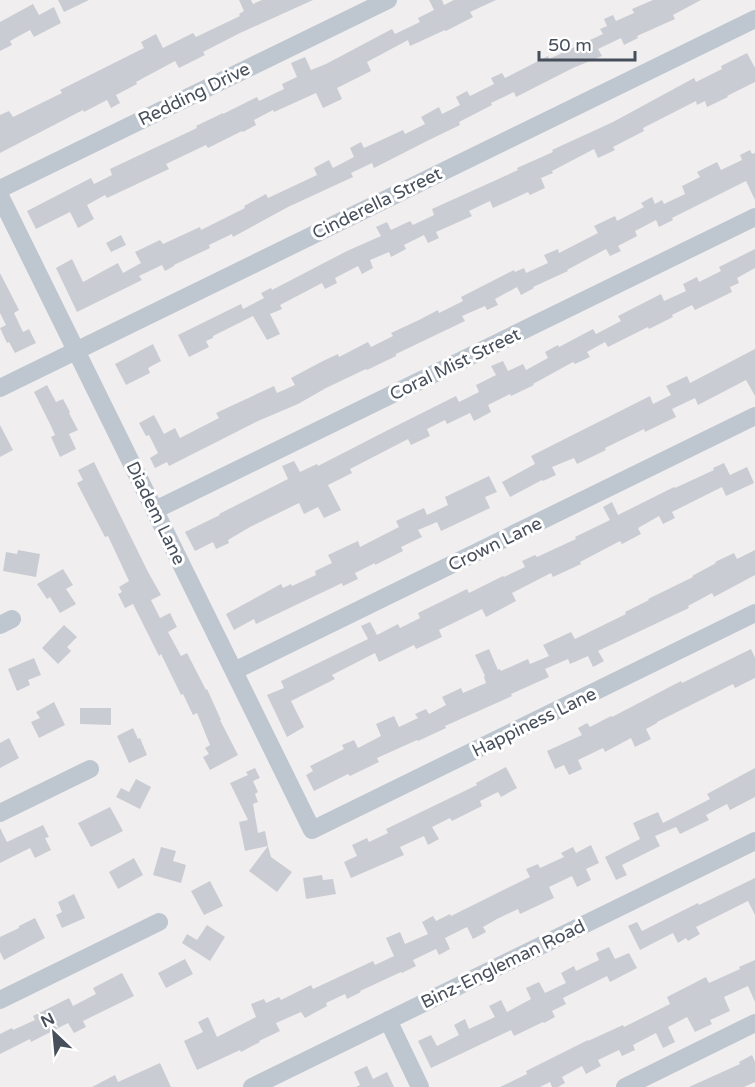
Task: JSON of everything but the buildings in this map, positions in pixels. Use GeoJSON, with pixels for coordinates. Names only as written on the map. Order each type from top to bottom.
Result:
{"type":"FeatureCollection","features":[{"type":"Feature","properties":{"kind":"street","name":"Redding Drive"},"geometry":{"type":"LineString","coordinates":[[0,189],[388,0]]}},
{"type":"Feature","properties":{"kind":"street","name":"Cinderella Street"},"geometry":{"type":"LineString","coordinates":[[0,388],[755,19]]}},
{"type":"Feature","properties":{"kind":"street","name":"Diadem Lane"},"geometry":{"type":"LineString","coordinates":[[0,196],[312,830]]}},
{"type":"Feature","properties":{"kind":"street","name":"Coral Mist Street"},"geometry":{"type":"LineString","coordinates":[[155,510],[755,217]]}},
{"type":"Feature","properties":{"kind":"street","name":"Crown Lane"},"geometry":{"type":"LineString","coordinates":[[234,671],[754,420]]}},
{"type":"Feature","properties":{"kind":"street","name":"Happiness Lane"},"geometry":{"type":"LineString","coordinates":[[312,830],[755,613]]}},
{"type":"Feature","properties":{"kind":"street"},"geometry":{"type":"LineString","coordinates":[[0,813],[90,769]]}},
{"type":"Feature","properties":{"kind":"street","name":"Binz-Engleman Road"},"geometry":{"type":"LineString","coordinates":[[252,1087],[755,841]]}},
{"type":"Feature","properties":{"kind":"street"},"geometry":{"type":"LineString","coordinates":[[0,1000],[159,922]]}},
{"type":"Feature","properties":{"kind":"street"},"geometry":{"type":"LineString","coordinates":[[388,1020],[420,1087]]}},
{"type":"Feature","properties":{"kind":"street"},"geometry":{"type":"LineString","coordinates":[[625,1087],[755,1023]]}}]}
